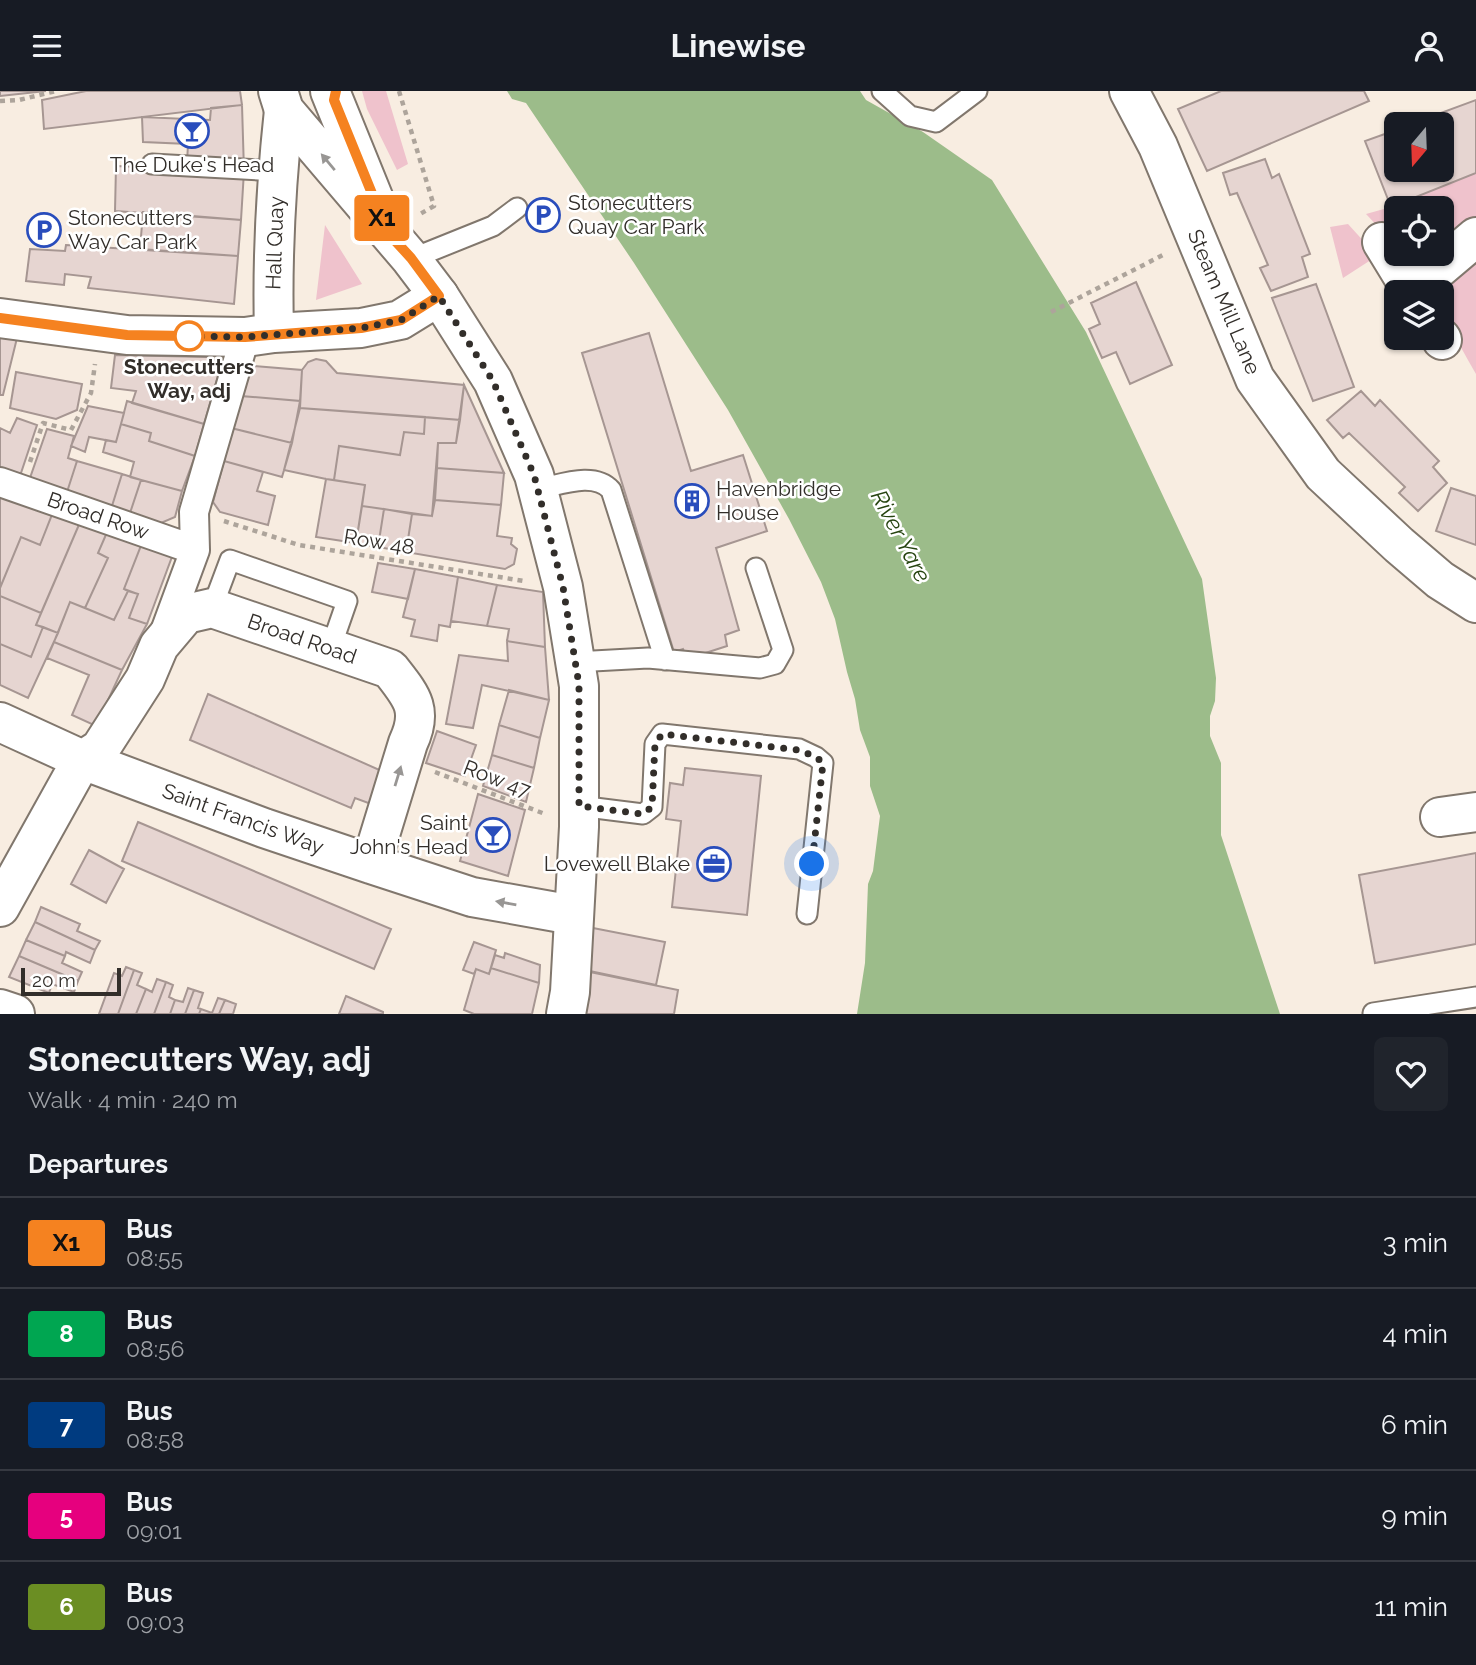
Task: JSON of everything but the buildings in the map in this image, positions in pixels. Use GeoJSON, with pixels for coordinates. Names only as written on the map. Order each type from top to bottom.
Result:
{"type":"FeatureCollection","features":[{"type":"Feature","properties":{"kind":"street","name":"Steam Mill Lane"},"geometry":{"type":"LineString","coordinates":[[1129,91],[1158,146],[1255,379],[1323,474],[1440,580],[1476,603]]}},
{"type":"Feature","properties":{"kind":"street","name":"Hall Quay"},"geometry":{"type":"LineString","coordinates":[[333,94],[400,246]]}},
{"type":"Feature","properties":{"kind":"street","name":"Hall Quay"},"geometry":{"type":"LineString","coordinates":[[281,101],[439,296],[493,381],[534,475],[563,587],[579,685],[579,816],[570,992],[566,1014]]}},
{"type":"Feature","properties":{"kind":"street","name":"Hall Quay"},"geometry":{"type":"LineString","coordinates":[[260,335],[273,293],[281,101]]}},
{"type":"Feature","properties":{"kind":"street"},"geometry":{"type":"LineString","coordinates":[[1426,280],[1476,237]]}},
{"type":"Feature","properties":{"kind":"street"},"geometry":{"type":"LineString","coordinates":[[1382,242],[1405,280]]}},
{"type":"Feature","properties":{"kind":"street"},"geometry":{"type":"LineString","coordinates":[[0,318],[127,335],[260,335],[361,328],[401,320],[439,296]]}},
{"type":"Feature","properties":{"kind":"street"},"geometry":{"type":"LineString","coordinates":[[0,907],[83,760],[100,749],[145,679],[195,550],[194,512],[260,335]]}},
{"type":"Feature","properties":{"kind":"street","name":"Broad Row"},"geometry":{"type":"LineString","coordinates":[[10,486],[195,550]]}},
{"type":"Feature","properties":{"kind":"street"},"geometry":{"type":"LineString","coordinates":[[159,646],[186,614],[212,608]]}},
{"type":"Feature","properties":{"kind":"street","name":"Broad Road"},"geometry":{"type":"LineString","coordinates":[[212,608],[390,669],[406,689],[416,707],[416,725],[371,864]]}},
{"type":"Feature","properties":{"kind":"street","name":"Saint Francis Way"},"geometry":{"type":"LineString","coordinates":[[0,722],[83,760],[264,828],[472,897],[573,915]]}},
{"type":"Feature","properties":{"kind":"street"},"geometry":{"type":"LineString","coordinates":[[0,1009],[15,1014]]}},
{"type":"Feature","properties":{"kind":"lane"},"geometry":{"type":"LineString","coordinates":[[882,91],[909,116],[936,122],[977,91]]}},
{"type":"Feature","properties":{"kind":"lane"},"geometry":{"type":"LineString","coordinates":[[152,164],[277,171]]}},
{"type":"Feature","properties":{"kind":"lane"},"geometry":{"type":"LineString","coordinates":[[400,246],[493,226],[517,208]]}},
{"type":"Feature","properties":{"kind":"lane"},"geometry":{"type":"LineString","coordinates":[[538,489],[591,479],[604,482],[611,490],[665,660]]}},
{"type":"Feature","properties":{"kind":"lane"},"geometry":{"type":"LineString","coordinates":[[212,608],[230,560],[347,601],[330,650]]}},
{"type":"Feature","properties":{"kind":"lane"},"geometry":{"type":"LineString","coordinates":[[575,662],[665,660],[760,668],[775,664],[783,650],[756,568]]}},
{"type":"Feature","properties":{"kind":"lane"},"geometry":{"type":"LineString","coordinates":[[579,816],[643,814],[652,807],[655,744],[662,734],[799,750],[816,757],[823,763],[807,914]]}},
{"type":"Feature","properties":{"kind":"lane"},"geometry":{"type":"LineString","coordinates":[[1373,1013],[1476,997]]}},
{"type":"Feature","properties":{"kind":"path"},"geometry":{"type":"LineString","coordinates":[[0,101],[19,100],[56,91]]}},
{"type":"Feature","properties":{"kind":"path"},"geometry":{"type":"LineString","coordinates":[[399,91],[433,206]]}},
{"type":"Feature","properties":{"kind":"path"},"geometry":{"type":"LineString","coordinates":[[1051,312],[1197,238]]}},
{"type":"Feature","properties":{"kind":"path"},"geometry":{"type":"LineString","coordinates":[[10,486],[43,423],[71,430],[91,393],[100,332]]}},
{"type":"Feature","properties":{"kind":"path","name":"Row 48"},"geometry":{"type":"LineString","coordinates":[[194,512],[299,545],[563,587]]}},
{"type":"Feature","properties":{"kind":"path","name":"Row 47"},"geometry":{"type":"LineString","coordinates":[[403,760],[579,816]]}},
{"type":"Feature","properties":{"kind":"shaded area"},"geometry":{"type":"Polygon","coordinates":[[[362,91],[386,91],[408,164],[397,170],[367,109],[362,91]]]}},
{"type":"Feature","properties":{"kind":"shaded area"},"geometry":{"type":"Polygon","coordinates":[[[1476,173],[1476,216],[1454,233],[1454,196],[1418,196],[1476,173]]]}},
{"type":"Feature","properties":{"kind":"shaded area"},"geometry":{"type":"Polygon","coordinates":[[[1384,209],[1384,233],[1366,214],[1384,209]]]}},
{"type":"Feature","properties":{"kind":"shaded area"},"geometry":{"type":"Polygon","coordinates":[[[1348,224],[1377,256],[1343,278],[1330,227],[1348,224]]]}},
{"type":"Feature","properties":{"kind":"shaded area"},"geometry":{"type":"Polygon","coordinates":[[[325,225],[362,284],[316,300],[325,225]]]}},
{"type":"Feature","properties":{"kind":"shaded area"},"geometry":{"type":"Polygon","coordinates":[[[1476,261],[1476,374],[1454,332],[1453,280],[1476,261]]]}},
{"type":"Feature","properties":{"kind":"water","name":"River Yare"},"geometry":{"type":"Polygon","coordinates":[[[507,91],[860,91],[866,100],[923,132],[992,180],[1086,332],[1202,579],[1216,678],[1210,736],[1221,763],[1221,835],[1280,1014],[857,1014],[865,963],[868,884],[873,871],[880,816],[870,786],[870,757],[860,730],[835,619],[821,582],[728,410],[634,263],[526,103],[512,99],[507,91]]]}},
{"type":"Feature","properties":{"kind":"bus line","name":"X1"},"geometry":{"type":"LineString","coordinates":[[0,318],[127,335],[245,337],[361,328],[401,320],[439,296],[411,258],[388,233],[334,100],[336,91]]}},
{"type":"Feature","properties":{"kind":"place","name":"The Duke's Head"},"geometry":{"type":"Point","coordinates":[192,131]}},
{"type":"Feature","properties":{"kind":"place","name":"Stonecutters Quay Car Park"},"geometry":{"type":"Point","coordinates":[543,215]}},
{"type":"Feature","properties":{"kind":"place","name":"Stonecutters Way Car Park"},"geometry":{"type":"Point","coordinates":[44,230]}},
{"type":"Feature","properties":{"kind":"place","name":"Stonecutters Way, adj"},"geometry":{"type":"Point","coordinates":[189,336]}},
{"type":"Feature","properties":{"kind":"place","name":"Havenbridge House"},"geometry":{"type":"Point","coordinates":[692,501]}},
{"type":"Feature","properties":{"kind":"place","name":"Saint John's Head"},"geometry":{"type":"Point","coordinates":[493,835]}},
{"type":"Feature","properties":{"kind":"place","name":"Lovewell Blake"},"geometry":{"type":"Point","coordinates":[714,864]}},
{"type":"Feature","properties":{"kind":"route"},"geometry":{"type":"LineString","coordinates":[[189,336],[245,337],[361,328],[401,320],[439,296],[493,381],[534,475],[563,587],[579,685],[579,806],[643,814],[652,807],[655,744],[662,734],[799,750],[823,763],[812,864]]}}]}
